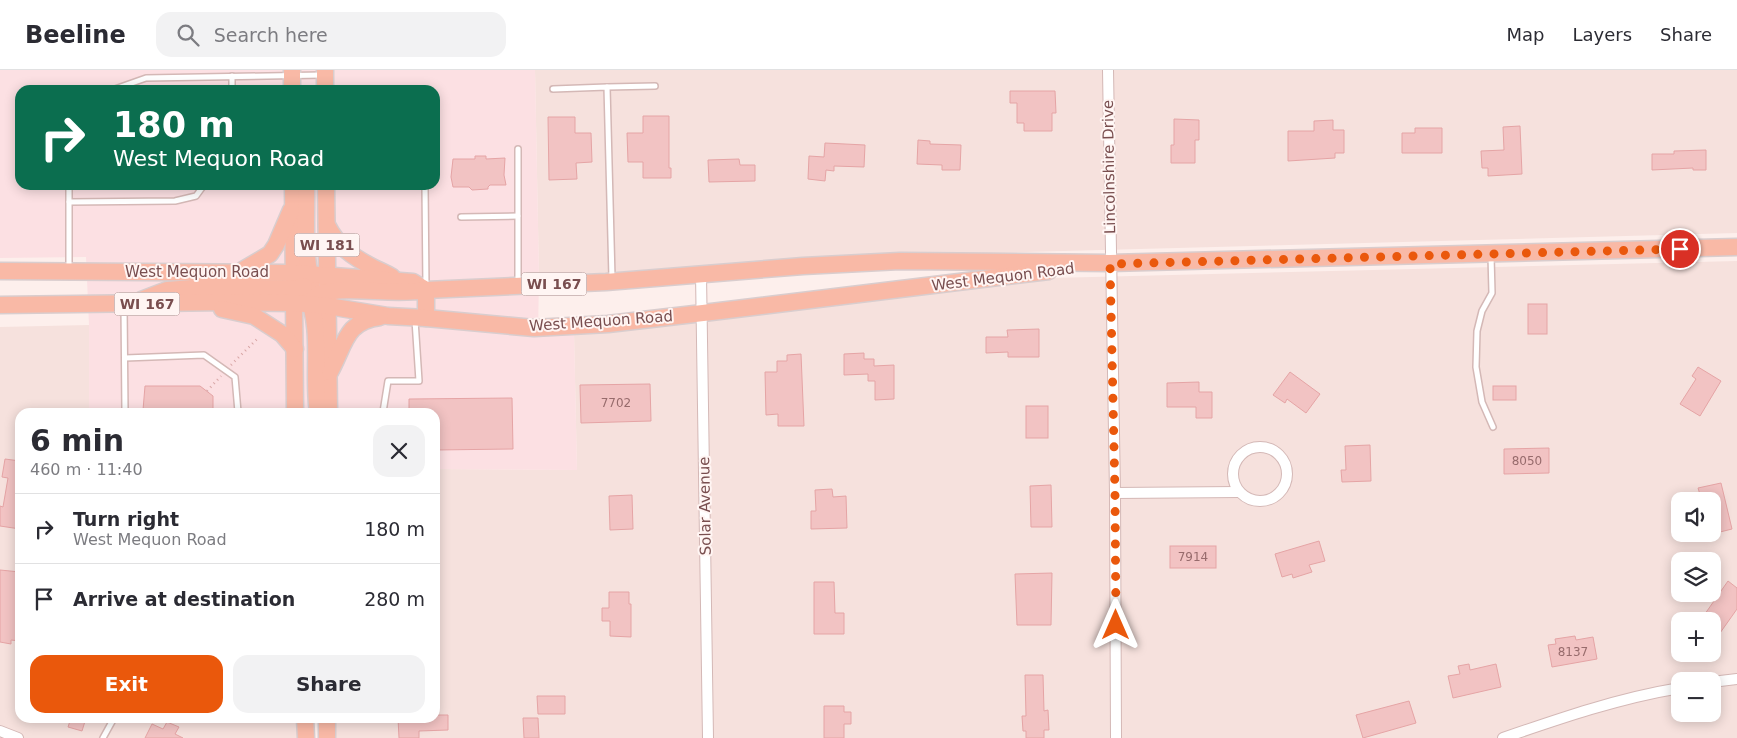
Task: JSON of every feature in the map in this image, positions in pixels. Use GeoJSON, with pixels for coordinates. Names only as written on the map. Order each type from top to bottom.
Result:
{"type":"FeatureCollection","features":[{"type":"Feature","properties":{"kind":"main road","name":"WI 181"},"geometry":{"type":"LineString","coordinates":[[293,190],[293,206],[310,290],[330,372],[329,408]]}},
{"type":"Feature","properties":{"kind":"main road"},"geometry":{"type":"LineString","coordinates":[[306,190],[310,290],[315,327],[315,375],[318,408]]}},
{"type":"Feature","properties":{"kind":"main road","name":"WI 181"},"geometry":{"type":"LineString","coordinates":[[295,408],[295,349],[327,224],[326,190]]}},
{"type":"Feature","properties":{"kind":"main road"},"geometry":{"type":"LineString","coordinates":[[239,272],[270,254],[276,245],[293,206]]}},
{"type":"Feature","properties":{"kind":"main road"},"geometry":{"type":"LineString","coordinates":[[327,224],[334,238],[344,249],[396,280]]}},
{"type":"Feature","properties":{"kind":"main road","name":"West Mequon Road"},"geometry":{"type":"LineString","coordinates":[[0,305],[228,302],[396,280],[413,282],[426,290],[612,282],[804,266],[900,261],[1110,264],[1737,247]]}},
{"type":"Feature","properties":{"kind":"main road","name":"West Mequon Road"},"geometry":{"type":"LineString","coordinates":[[0,272],[239,272],[310,290],[388,316],[421,317],[534,328],[608,324],[1110,264]]}},
{"type":"Feature","properties":{"kind":"main road"},"geometry":{"type":"LineString","coordinates":[[128,304],[167,290],[207,287],[408,293],[426,290],[421,317]]}},
{"type":"Feature","properties":{"kind":"main road"},"geometry":{"type":"LineString","coordinates":[[188,303],[254,316],[282,334],[295,349]]}},
{"type":"Feature","properties":{"kind":"main road"},"geometry":{"type":"LineString","coordinates":[[330,372],[351,330],[357,324],[373,318],[388,316]]}},
{"type":"Feature","properties":{"kind":"main road"},"geometry":{"type":"LineString","coordinates":[[305,723],[306,738]]}},
{"type":"Feature","properties":{"kind":"main road"},"geometry":{"type":"LineString","coordinates":[[327,723],[327,738]]}},
{"type":"Feature","properties":{"kind":"street","name":"Lincolnshire Drive"},"geometry":{"type":"LineString","coordinates":[[1108,70],[1115,493],[1116,738]]}},
{"type":"Feature","properties":{"kind":"street","name":"Solar Avenue"},"geometry":{"type":"LineString","coordinates":[[701,274],[708,738]]}},
{"type":"Feature","properties":{"kind":"street"},"geometry":{"type":"LineString","coordinates":[[1115,493],[1239,492],[1246,497],[1262,501],[1277,495],[1286,481],[1285,464],[1280,456],[1273,450],[1255,448],[1246,451],[1239,457],[1234,465],[1233,474],[1239,492]]}},
{"type":"Feature","properties":{"kind":"street"},"geometry":{"type":"LineString","coordinates":[[1721,681],[1737,679]]}},
{"type":"Feature","properties":{"kind":"street"},"geometry":{"type":"LineString","coordinates":[[1503,738],[1583,711],[1645,694],[1671,690]]}},
{"type":"Feature","properties":{"kind":"street"},"geometry":{"type":"LineString","coordinates":[[0,731],[18,738]]}},
{"type":"Feature","properties":{"kind":"lane"},"geometry":{"type":"LineString","coordinates":[[232,76],[232,85]]}},
{"type":"Feature","properties":{"kind":"lane"},"geometry":{"type":"LineString","coordinates":[[126,85],[146,78],[232,76],[293,81],[325,78]]}},
{"type":"Feature","properties":{"kind":"lane"},"geometry":{"type":"LineString","coordinates":[[553,88],[655,86]]}},
{"type":"Feature","properties":{"kind":"lane"},"geometry":{"type":"LineString","coordinates":[[607,87],[612,282]]}},
{"type":"Feature","properties":{"kind":"lane"},"geometry":{"type":"LineString","coordinates":[[518,148],[518,285]]}},
{"type":"Feature","properties":{"kind":"lane"},"geometry":{"type":"LineString","coordinates":[[69,190],[69,272]]}},
{"type":"Feature","properties":{"kind":"lane"},"geometry":{"type":"LineString","coordinates":[[69,202],[176,201],[196,196],[200,190]]}},
{"type":"Feature","properties":{"kind":"lane"},"geometry":{"type":"LineString","coordinates":[[425,190],[426,290]]}},
{"type":"Feature","properties":{"kind":"lane"},"geometry":{"type":"LineString","coordinates":[[461,217],[518,216]]}},
{"type":"Feature","properties":{"kind":"lane"},"geometry":{"type":"LineString","coordinates":[[1490,254],[1492,293],[1482,311],[1477,331],[1476,367],[1482,402],[1493,427]]}},
{"type":"Feature","properties":{"kind":"lane"},"geometry":{"type":"LineString","coordinates":[[125,408],[128,304]]}},
{"type":"Feature","properties":{"kind":"lane"},"geometry":{"type":"LineString","coordinates":[[384,408],[388,381],[419,381],[421,317]]}},
{"type":"Feature","properties":{"kind":"lane"},"geometry":{"type":"LineString","coordinates":[[125,358],[204,355],[235,377],[238,408]]}},
{"type":"Feature","properties":{"kind":"lane"},"geometry":{"type":"LineString","coordinates":[[103,738],[111,723]]}},
{"type":"Feature","properties":{"kind":"path"},"geometry":{"type":"LineString","coordinates":[[207,391],[262,334]]}},
{"type":"Feature","properties":{"kind":"shaded area"},"geometry":{"type":"Polygon","coordinates":[[[0,70],[535,70],[539,276],[538,335],[574,333],[577,470],[440,469],[440,408],[89,408],[89,325],[86,257],[0,258],[0,70]]]}},
{"type":"Feature","properties":{"kind":"shaded area"},"geometry":{"type":"Polygon","coordinates":[[[535,70],[1737,70],[1737,233],[804,258],[539,276],[535,70]]]}},
{"type":"Feature","properties":{"kind":"shaded area"},"geometry":{"type":"Polygon","coordinates":[[[1737,261],[1737,738],[335,738],[335,723],[440,723],[440,469],[577,470],[574,333],[656,327],[1052,278],[1737,261]]]}},
{"type":"Feature","properties":{"kind":"shaded area"},"geometry":{"type":"Polygon","coordinates":[[[89,325],[89,408],[15,408],[15,723],[300,723],[299,738],[0,738],[0,327],[89,325]]]}},
{"type":"Feature","properties":{"kind":"building"},"geometry":{"type":"Polygon","coordinates":[[[1010,91],[1055,91],[1056,113],[1052,113],[1052,131],[1024,131],[1024,123],[1017,123],[1017,103],[1010,103],[1010,91]]]}},
{"type":"Feature","properties":{"kind":"building"},"geometry":{"type":"Polygon","coordinates":[[[643,116],[669,116],[669,168],[671,168],[671,178],[643,178],[643,162],[628,162],[627,133],[643,133],[643,116]]]}},
{"type":"Feature","properties":{"kind":"building"},"geometry":{"type":"Polygon","coordinates":[[[548,117],[575,117],[575,133],[591,133],[592,162],[576,163],[577,179],[549,180],[548,117]]]}},
{"type":"Feature","properties":{"kind":"building"},"geometry":{"type":"Polygon","coordinates":[[[1174,119],[1199,120],[1199,140],[1195,140],[1195,163],[1171,163],[1171,145],[1174,145],[1174,119]]]}},
{"type":"Feature","properties":{"kind":"building"},"geometry":{"type":"Polygon","coordinates":[[[1333,120],[1333,130],[1344,130],[1344,153],[1335,153],[1335,158],[1288,161],[1288,131],[1314,131],[1314,121],[1333,120]]]}},
{"type":"Feature","properties":{"kind":"building"},"geometry":{"type":"Polygon","coordinates":[[[1520,126],[1522,174],[1488,176],[1488,168],[1482,168],[1481,151],[1504,150],[1503,127],[1520,126]]]}},
{"type":"Feature","properties":{"kind":"building"},"geometry":{"type":"Polygon","coordinates":[[[1415,128],[1442,128],[1442,153],[1402,153],[1402,133],[1415,133],[1415,128]]]}},
{"type":"Feature","properties":{"kind":"building"},"geometry":{"type":"Polygon","coordinates":[[[918,140],[930,141],[930,144],[961,145],[960,170],[942,170],[942,165],[917,164],[918,140]]]}},
{"type":"Feature","properties":{"kind":"building"},"geometry":{"type":"Polygon","coordinates":[[[825,143],[865,145],[864,167],[834,166],[834,171],[826,170],[825,181],[808,179],[809,156],[824,157],[825,143]]]}},
{"type":"Feature","properties":{"kind":"building"},"geometry":{"type":"Polygon","coordinates":[[[1706,150],[1706,170],[1693,170],[1693,168],[1652,170],[1652,154],[1674,154],[1674,151],[1706,150]]]}},
{"type":"Feature","properties":{"kind":"building"},"geometry":{"type":"Polygon","coordinates":[[[475,156],[486,156],[486,159],[505,158],[504,175],[506,185],[490,185],[488,189],[472,190],[469,187],[453,187],[451,177],[453,159],[475,159],[475,156]]]}},
{"type":"Feature","properties":{"kind":"building"},"geometry":{"type":"Polygon","coordinates":[[[739,159],[740,165],[755,165],[755,181],[709,182],[708,160],[739,159]]]}},
{"type":"Feature","properties":{"kind":"building"},"geometry":{"type":"Polygon","coordinates":[[[1528,304],[1547,304],[1547,334],[1528,334],[1528,304]]]}},
{"type":"Feature","properties":{"kind":"building"},"geometry":{"type":"Polygon","coordinates":[[[1039,329],[1039,357],[1008,357],[1008,352],[986,353],[986,337],[1008,337],[1007,330],[1039,329]]]}},
{"type":"Feature","properties":{"kind":"building"},"geometry":{"type":"Polygon","coordinates":[[[864,353],[864,359],[874,359],[874,366],[894,365],[894,399],[875,400],[875,381],[868,381],[868,374],[844,375],[844,354],[864,353]]]}},
{"type":"Feature","properties":{"kind":"building"},"geometry":{"type":"Polygon","coordinates":[[[801,354],[804,426],[778,426],[778,414],[766,415],[765,372],[777,372],[777,361],[787,361],[787,355],[801,354]]]}},
{"type":"Feature","properties":{"kind":"building"},"geometry":{"type":"Polygon","coordinates":[[[1698,367],[1721,381],[1700,416],[1680,404],[1696,379],[1692,376],[1698,367]]]}},
{"type":"Feature","properties":{"kind":"building"},"geometry":{"type":"Polygon","coordinates":[[[1290,372],[1320,394],[1306,413],[1287,399],[1285,403],[1273,395],[1290,372]]]}},
{"type":"Feature","properties":{"kind":"building"},"geometry":{"type":"Polygon","coordinates":[[[1199,382],[1199,392],[1212,392],[1212,418],[1196,418],[1196,407],[1167,407],[1167,383],[1199,382]]]}},
{"type":"Feature","properties":{"kind":"building"},"geometry":{"type":"Polygon","coordinates":[[[650,384],[651,421],[581,423],[580,385],[650,384]]]}},
{"type":"Feature","properties":{"kind":"building"},"geometry":{"type":"Polygon","coordinates":[[[145,386],[200,386],[213,396],[213,408],[143,408],[145,386]]]}},
{"type":"Feature","properties":{"kind":"building"},"geometry":{"type":"Polygon","coordinates":[[[1493,386],[1516,386],[1516,400],[1493,400],[1493,386]]]}},
{"type":"Feature","properties":{"kind":"building"},"geometry":{"type":"Polygon","coordinates":[[[512,398],[513,449],[440,450],[440,408],[409,408],[409,399],[512,398]]]}},
{"type":"Feature","properties":{"kind":"building"},"geometry":{"type":"Polygon","coordinates":[[[1026,406],[1048,406],[1048,438],[1026,438],[1026,406]]]}},
{"type":"Feature","properties":{"kind":"building"},"geometry":{"type":"Polygon","coordinates":[[[1370,445],[1371,481],[1342,482],[1341,470],[1346,470],[1345,446],[1370,445]]]}},
{"type":"Feature","properties":{"kind":"building"},"geometry":{"type":"Polygon","coordinates":[[[1549,448],[1549,473],[1504,474],[1504,449],[1549,448]]]}},
{"type":"Feature","properties":{"kind":"building"},"geometry":{"type":"Polygon","coordinates":[[[5,459],[15,460],[15,528],[0,526],[0,506],[3,507],[8,478],[2,477],[5,459]]]}},
{"type":"Feature","properties":{"kind":"building"},"geometry":{"type":"Polygon","coordinates":[[[1721,483],[1732,529],[1721,532],[1721,492],[1699,492],[1698,488],[1721,483]]]}},
{"type":"Feature","properties":{"kind":"building"},"geometry":{"type":"Polygon","coordinates":[[[1051,485],[1052,527],[1031,527],[1030,486],[1051,485]]]}},
{"type":"Feature","properties":{"kind":"building"},"geometry":{"type":"Polygon","coordinates":[[[832,489],[833,497],[846,496],[847,528],[811,529],[811,511],[816,511],[815,490],[832,489]]]}},
{"type":"Feature","properties":{"kind":"building"},"geometry":{"type":"Polygon","coordinates":[[[632,495],[633,529],[610,530],[609,496],[632,495]]]}},
{"type":"Feature","properties":{"kind":"building"},"geometry":{"type":"Polygon","coordinates":[[[1319,541],[1325,561],[1309,565],[1312,572],[1293,578],[1292,574],[1282,577],[1275,554],[1319,541]]]}},
{"type":"Feature","properties":{"kind":"building"},"geometry":{"type":"Polygon","coordinates":[[[1170,546],[1216,546],[1216,568],[1170,568],[1170,546]]]}},
{"type":"Feature","properties":{"kind":"building"},"geometry":{"type":"Polygon","coordinates":[[[0,570],[15,572],[15,640],[11,640],[11,644],[0,642],[0,570]]]}},
{"type":"Feature","properties":{"kind":"building"},"geometry":{"type":"Polygon","coordinates":[[[1052,573],[1051,625],[1017,625],[1015,574],[1052,573]]]}},
{"type":"Feature","properties":{"kind":"building"},"geometry":{"type":"Polygon","coordinates":[[[1728,581],[1737,588],[1737,609],[1721,632],[1721,612],[1706,612],[1713,602],[1721,602],[1721,591],[1728,581]]]}},
{"type":"Feature","properties":{"kind":"building"},"geometry":{"type":"Polygon","coordinates":[[[814,582],[834,582],[835,613],[844,613],[844,634],[814,634],[814,582]]]}},
{"type":"Feature","properties":{"kind":"building"},"geometry":{"type":"Polygon","coordinates":[[[609,592],[629,592],[631,637],[610,636],[610,621],[602,621],[602,608],[609,608],[609,592]]]}},
{"type":"Feature","properties":{"kind":"building"},"geometry":{"type":"Polygon","coordinates":[[[1575,636],[1576,640],[1593,637],[1597,659],[1552,667],[1548,645],[1556,644],[1555,639],[1575,636]]]}},
{"type":"Feature","properties":{"kind":"building"},"geometry":{"type":"Polygon","coordinates":[[[1469,664],[1470,670],[1496,664],[1501,687],[1453,698],[1448,676],[1460,674],[1458,666],[1469,664]]]}},
{"type":"Feature","properties":{"kind":"building"},"geometry":{"type":"Polygon","coordinates":[[[1025,675],[1043,675],[1044,711],[1048,710],[1049,730],[1044,730],[1044,738],[1026,738],[1026,731],[1023,731],[1022,716],[1026,716],[1025,675]]]}},
{"type":"Feature","properties":{"kind":"building"},"geometry":{"type":"Polygon","coordinates":[[[537,696],[565,696],[565,714],[538,714],[537,696]]]}},
{"type":"Feature","properties":{"kind":"building"},"geometry":{"type":"Polygon","coordinates":[[[1409,701],[1416,723],[1363,738],[1356,715],[1409,701]]]}},
{"type":"Feature","properties":{"kind":"building"},"geometry":{"type":"Polygon","coordinates":[[[824,706],[844,706],[844,712],[851,712],[851,724],[844,724],[844,738],[824,738],[824,706]]]}},
{"type":"Feature","properties":{"kind":"building"},"geometry":{"type":"Polygon","coordinates":[[[440,715],[448,715],[448,730],[419,731],[419,738],[399,738],[398,723],[440,723],[440,715]]]}},
{"type":"Feature","properties":{"kind":"building"},"geometry":{"type":"Polygon","coordinates":[[[523,718],[538,718],[539,738],[524,738],[523,718]]]}},
{"type":"Feature","properties":{"kind":"building"},"geometry":{"type":"Polygon","coordinates":[[[69,723],[84,723],[82,731],[68,727],[69,723]]]}},
{"type":"Feature","properties":{"kind":"building"},"geometry":{"type":"Polygon","coordinates":[[[166,723],[179,727],[175,734],[183,738],[145,738],[152,724],[163,729],[166,723]]]}},
{"type":"Feature","properties":{"kind":"route"},"geometry":{"type":"LineString","coordinates":[[1116,625],[1110,264],[1680,249]]}}]}
